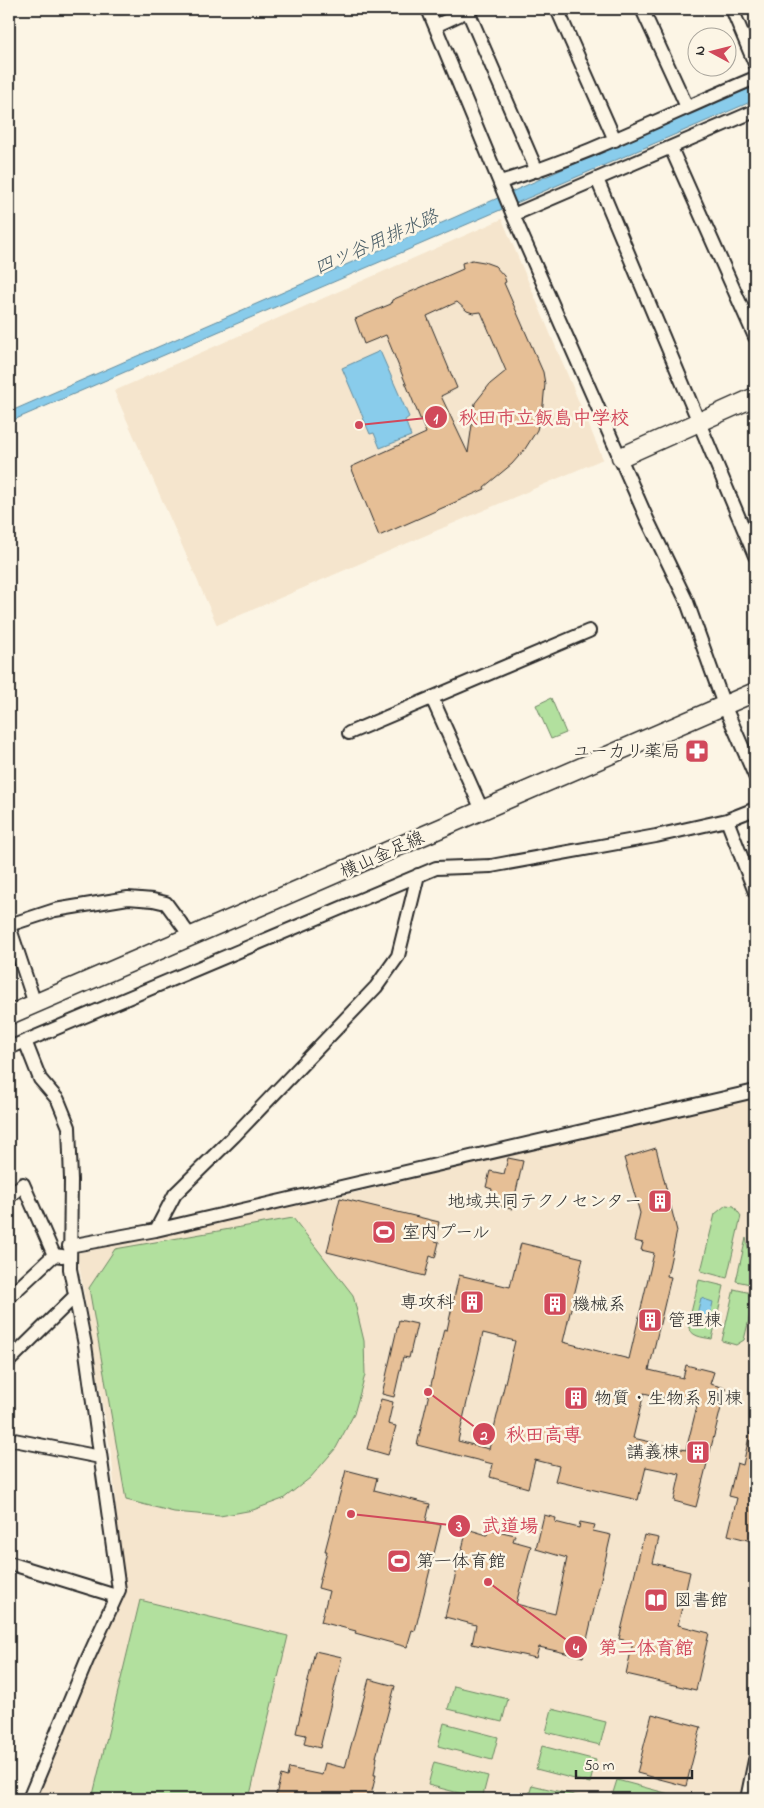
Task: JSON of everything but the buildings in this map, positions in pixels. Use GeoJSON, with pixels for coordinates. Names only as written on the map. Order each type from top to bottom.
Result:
{"type":"FeatureCollection","features":[{"type":"Feature","properties":{"kind":"street"},"geometry":{"type":"LineString","coordinates":[[428,9],[511,211],[647,519],[687,602],[724,705],[755,776]]}},
{"type":"Feature","properties":{"kind":"street"},"geometry":{"type":"LineString","coordinates":[[435,26],[469,9],[537,171]]}},
{"type":"Feature","properties":{"kind":"street"},"geometry":{"type":"LineString","coordinates":[[557,9],[615,140]]}},
{"type":"Feature","properties":{"kind":"street"},"geometry":{"type":"LineString","coordinates":[[642,9],[686,107]]}},
{"type":"Feature","properties":{"kind":"street"},"geometry":{"type":"LineString","coordinates":[[732,9],[755,64]]}},
{"type":"Feature","properties":{"kind":"street"},"geometry":{"type":"LineString","coordinates":[[502,187],[615,140],[755,78]]}},
{"type":"Feature","properties":{"kind":"street"},"geometry":{"type":"LineString","coordinates":[[511,211],[597,179],[755,111]]}},
{"type":"Feature","properties":{"kind":"street"},"geometry":{"type":"LineString","coordinates":[[671,148],[755,337]]}},
{"type":"Feature","properties":{"kind":"street"},"geometry":{"type":"LineString","coordinates":[[597,179],[755,556]]}},
{"type":"Feature","properties":{"kind":"street"},"geometry":{"type":"LineString","coordinates":[[620,457],[755,397]]}},
{"type":"Feature","properties":{"kind":"street"},"geometry":{"type":"LineString","coordinates":[[349,733],[589,631]]}},
{"type":"Feature","properties":{"kind":"street","name":"横山金足線"},"geometry":{"type":"LineString","coordinates":[[9,1015],[755,692]]}},
{"type":"Feature","properties":{"kind":"street"},"geometry":{"type":"LineString","coordinates":[[432,698],[482,810]]}},
{"type":"Feature","properties":{"kind":"street"},"geometry":{"type":"LineString","coordinates":[[9,1048],[436,868],[491,866],[656,836],[728,820],[755,809]]}},
{"type":"Feature","properties":{"kind":"street"},"geometry":{"type":"LineString","coordinates":[[728,820],[755,892]]}},
{"type":"Feature","properties":{"kind":"street"},"geometry":{"type":"LineString","coordinates":[[156,1230],[175,1194],[234,1136],[376,987],[398,956],[418,875]]}},
{"type":"Feature","properties":{"kind":"street"},"geometry":{"type":"LineString","coordinates":[[35,1004],[9,926],[55,910],[128,898],[166,903],[191,937]]}},
{"type":"Feature","properties":{"kind":"street"},"geometry":{"type":"LineString","coordinates":[[25,1041],[40,1079],[58,1100],[69,1127],[71,1180],[69,1251],[74,1297],[85,1345],[119,1590],[29,1799]]}},
{"type":"Feature","properties":{"kind":"street"},"geometry":{"type":"LineString","coordinates":[[9,1297],[54,1255],[755,1091]]}},
{"type":"Feature","properties":{"kind":"street"},"geometry":{"type":"LineString","coordinates":[[9,1197],[23,1184],[54,1255]]}},
{"type":"Feature","properties":{"kind":"street"},"geometry":{"type":"LineString","coordinates":[[9,1361],[74,1297]]}},
{"type":"Feature","properties":{"kind":"street"},"geometry":{"type":"LineString","coordinates":[[9,1439],[100,1457]]}},
{"type":"Feature","properties":{"kind":"street"},"geometry":{"type":"LineString","coordinates":[[9,1563],[116,1596]]}},
{"type":"Feature","properties":{"kind":"street"},"geometry":{"type":"LineString","coordinates":[[748,1799],[755,1760]]}},
{"type":"Feature","properties":{"kind":"shaded area"},"geometry":{"type":"Polygon","coordinates":[[[502,219],[603,459],[217,625],[114,391],[502,219]]]}},
{"type":"Feature","properties":{"kind":"shaded area"},"geometry":{"type":"Polygon","coordinates":[[[755,1095],[755,1722],[740,1799],[34,1799],[123,1591],[112,1460],[77,1253],[358,1192],[755,1095]]]}},
{"type":"Feature","properties":{"kind":"green space"},"geometry":{"type":"Polygon","coordinates":[[[551,698],[566,733],[551,739],[536,705],[551,698]]]}},
{"type":"Feature","properties":{"kind":"green space"},"geometry":{"type":"Polygon","coordinates":[[[726,1205],[734,1206],[741,1216],[727,1278],[701,1271],[715,1214],[726,1205]]]}},
{"type":"Feature","properties":{"kind":"green space"},"geometry":{"type":"Polygon","coordinates":[[[293,1218],[353,1295],[364,1341],[365,1375],[354,1414],[336,1448],[310,1478],[283,1499],[253,1510],[220,1516],[174,1512],[126,1500],[89,1288],[115,1249],[293,1218]]]}},
{"type":"Feature","properties":{"kind":"green space"},"geometry":{"type":"Polygon","coordinates":[[[746,1238],[755,1280],[755,1285],[736,1281],[746,1238]]]}},
{"type":"Feature","properties":{"kind":"green space"},"geometry":{"type":"Polygon","coordinates":[[[699,1280],[724,1286],[712,1339],[694,1334],[688,1325],[699,1280]]]}},
{"type":"Feature","properties":{"kind":"green space"},"geometry":{"type":"Polygon","coordinates":[[[734,1289],[755,1294],[744,1340],[736,1345],[722,1341],[734,1289]]]}},
{"type":"Feature","properties":{"kind":"green space"},"geometry":{"type":"Polygon","coordinates":[[[140,1600],[288,1636],[249,1799],[92,1799],[140,1600]]]}},
{"type":"Feature","properties":{"kind":"green space"},"geometry":{"type":"Polygon","coordinates":[[[454,1686],[508,1699],[502,1722],[448,1709],[454,1686]]]}},
{"type":"Feature","properties":{"kind":"green space"},"geometry":{"type":"Polygon","coordinates":[[[552,1709],[606,1722],[600,1745],[546,1732],[552,1709]]]}},
{"type":"Feature","properties":{"kind":"green space"},"geometry":{"type":"Polygon","coordinates":[[[444,1723],[498,1737],[492,1760],[438,1746],[444,1723]]]}},
{"type":"Feature","properties":{"kind":"green space"},"geometry":{"type":"Polygon","coordinates":[[[542,1746],[596,1760],[590,1783],[536,1769],[542,1746]]]}},
{"type":"Feature","properties":{"kind":"green space"},"geometry":{"type":"Polygon","coordinates":[[[434,1762],[488,1776],[482,1799],[428,1785],[434,1762]]]}},
{"type":"Feature","properties":{"kind":"green space"},"geometry":{"type":"Polygon","coordinates":[[[617,1780],[688,1799],[611,1799],[617,1780]]]}},
{"type":"Feature","properties":{"kind":"green space"},"geometry":{"type":"Polygon","coordinates":[[[532,1785],[586,1798],[528,1799],[532,1785]]]}},
{"type":"Feature","properties":{"kind":"water","name":"四ツ谷用排水路"},"geometry":{"type":"Polygon","coordinates":[[[755,86],[755,100],[9,422],[9,412],[684,115],[755,86]]]}},
{"type":"Feature","properties":{"kind":"water"},"geometry":{"type":"Polygon","coordinates":[[[380,351],[409,417],[405,420],[411,436],[380,448],[374,433],[370,434],[342,368],[380,351]]]}},
{"type":"Feature","properties":{"kind":"water"},"geometry":{"type":"Polygon","coordinates":[[[701,1298],[713,1302],[709,1321],[696,1318],[701,1298]]]}},
{"type":"Feature","properties":{"kind":"place","name":"秋田市立飯島中学校"},"geometry":{"type":"Point","coordinates":[359,425]}},
{"type":"Feature","properties":{"kind":"place","name":"ユーカリ薬局"},"geometry":{"type":"Point","coordinates":[697,751]}},
{"type":"Feature","properties":{"kind":"place","name":"地域共同テクノセンター"},"geometry":{"type":"Point","coordinates":[660,1201]}},
{"type":"Feature","properties":{"kind":"place","name":"室内プール"},"geometry":{"type":"Point","coordinates":[384,1232]}},
{"type":"Feature","properties":{"kind":"place","name":"専攻科"},"geometry":{"type":"Point","coordinates":[472,1302]}},
{"type":"Feature","properties":{"kind":"place","name":"機械系"},"geometry":{"type":"Point","coordinates":[555,1304]}},
{"type":"Feature","properties":{"kind":"place","name":"管理棟"},"geometry":{"type":"Point","coordinates":[650,1320]}},
{"type":"Feature","properties":{"kind":"place","name":"秋田高専"},"geometry":{"type":"Point","coordinates":[428,1392]}},
{"type":"Feature","properties":{"kind":"place","name":"物質・生物系 別棟"},"geometry":{"type":"Point","coordinates":[576,1398]}},
{"type":"Feature","properties":{"kind":"place","name":"講義棟"},"geometry":{"type":"Point","coordinates":[698,1452]}},
{"type":"Feature","properties":{"kind":"place","name":"武道場"},"geometry":{"type":"Point","coordinates":[351,1514]}},
{"type":"Feature","properties":{"kind":"place","name":"第一体育館"},"geometry":{"type":"Point","coordinates":[399,1561]}},
{"type":"Feature","properties":{"kind":"place","name":"第二体育館"},"geometry":{"type":"Point","coordinates":[488,1582]}},
{"type":"Feature","properties":{"kind":"place","name":"図書館"},"geometry":{"type":"Point","coordinates":[656,1600]}}]}
